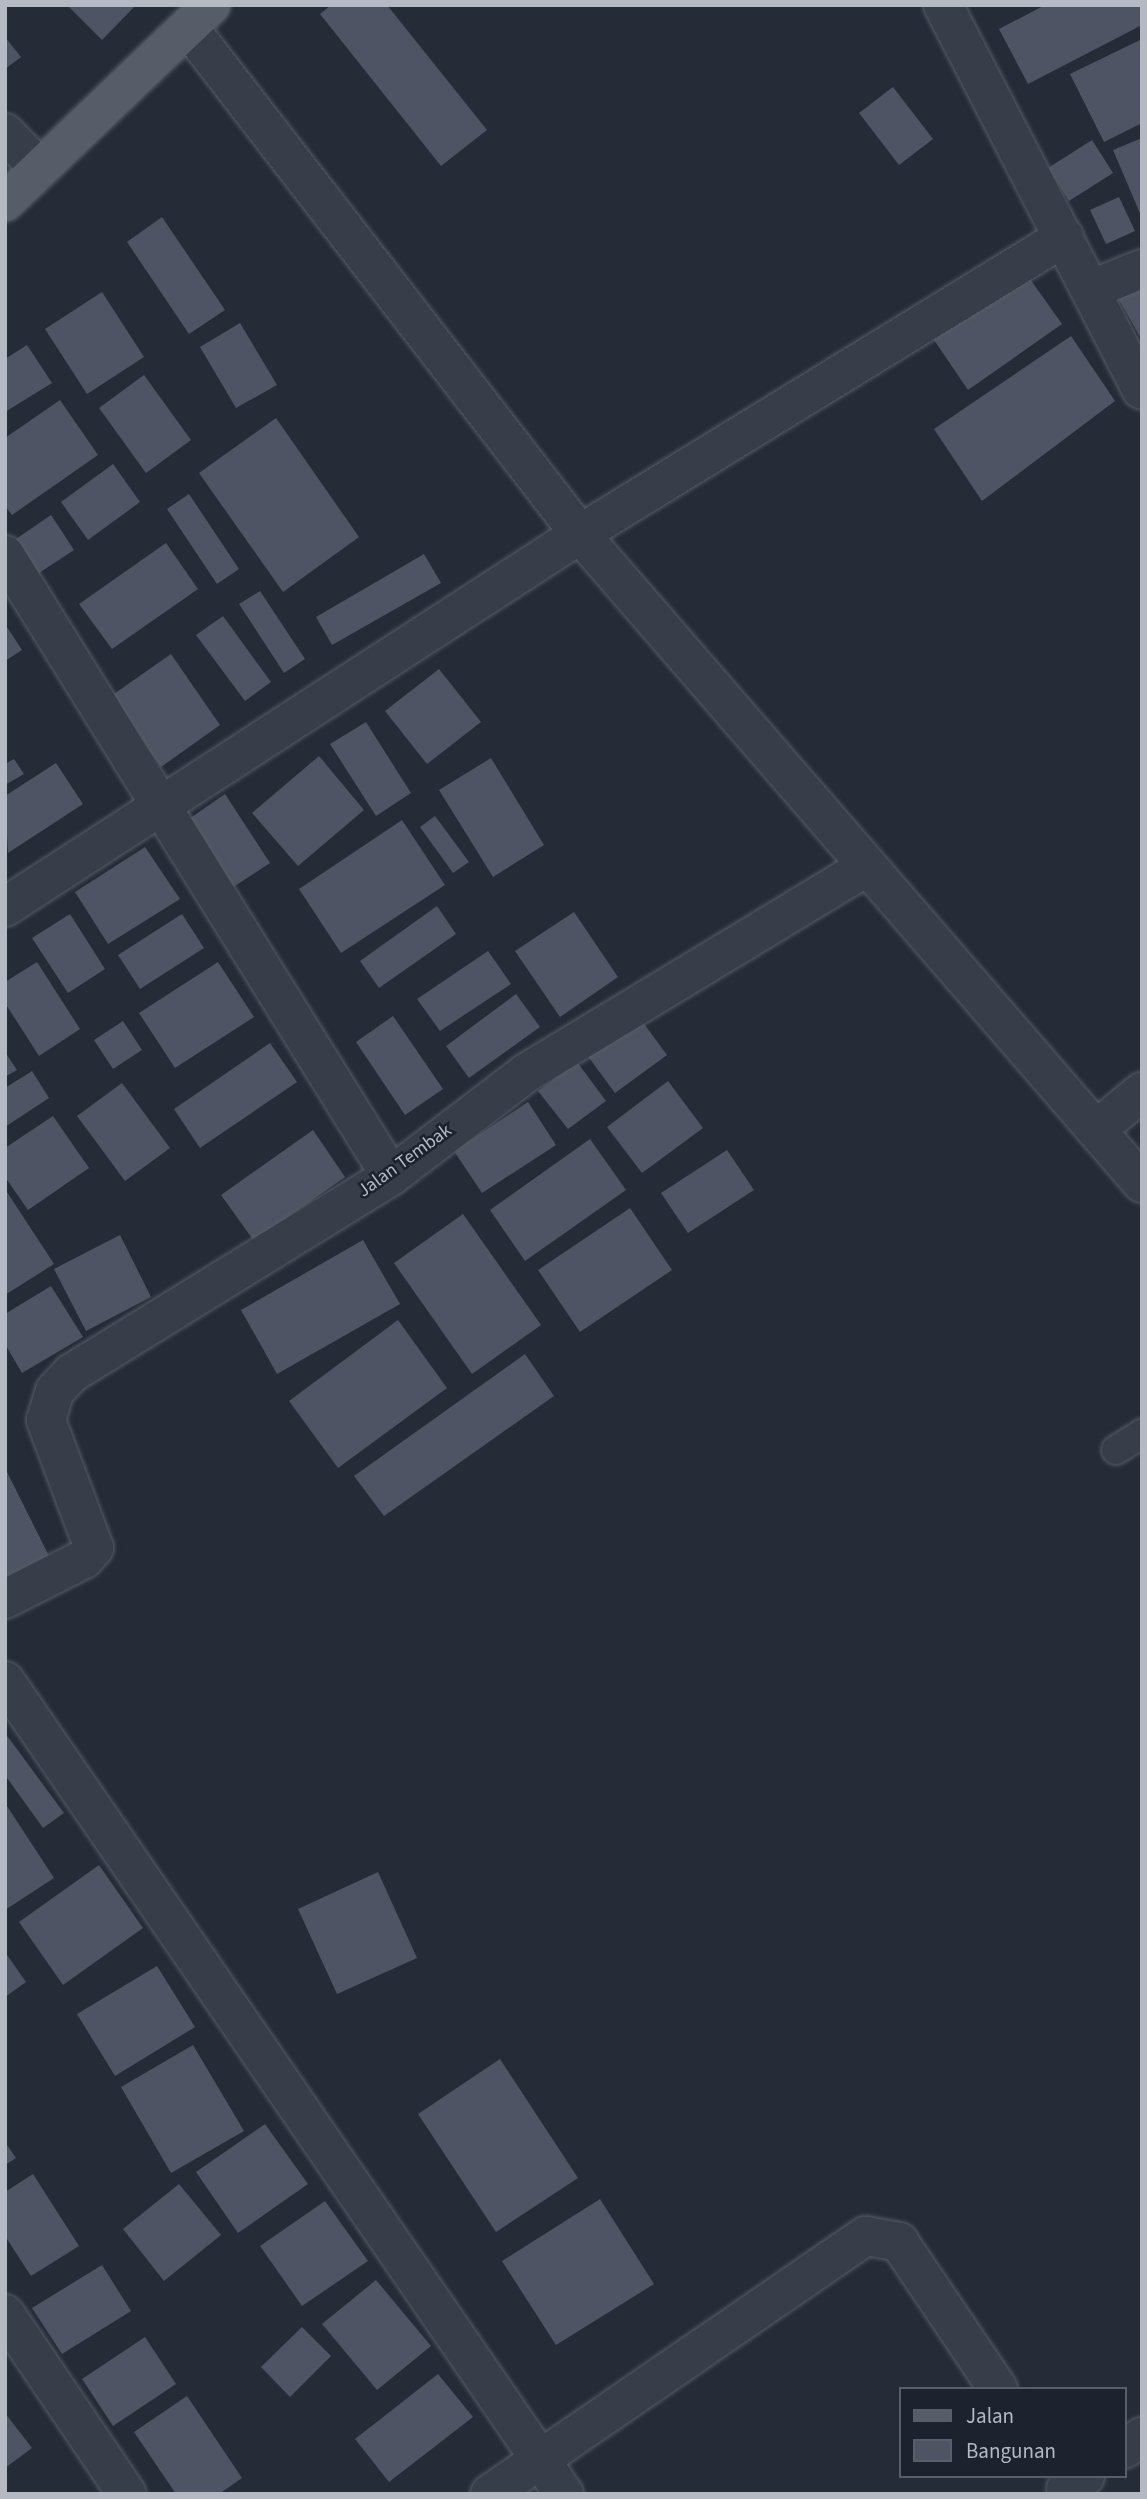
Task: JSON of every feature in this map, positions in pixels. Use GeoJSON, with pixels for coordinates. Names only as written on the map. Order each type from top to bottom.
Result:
{"type":"FeatureCollection","features":[{"type":"Feature","properties":{"kind":"main road"},"geometry":{"type":"LineString","coordinates":[[5,202],[199,16]]}},
{"type":"Feature","properties":{"kind":"street"},"geometry":{"type":"LineString","coordinates":[[943,5],[1142,390]]}},
{"type":"Feature","properties":{"kind":"street"},"geometry":{"type":"LineString","coordinates":[[199,16],[580,534],[864,868],[1142,1183]]}},
{"type":"Feature","properties":{"kind":"street"},"geometry":{"type":"LineString","coordinates":[[5,134],[40,169]]}},
{"type":"Feature","properties":{"kind":"street"},"geometry":{"type":"LineString","coordinates":[[5,907],[580,534],[1064,237]]}},
{"type":"Feature","properties":{"kind":"street"},"geometry":{"type":"LineString","coordinates":[[1092,289],[1142,269]]}},
{"type":"Feature","properties":{"kind":"street"},"geometry":{"type":"LineString","coordinates":[[5,555],[391,1176]]}},
{"type":"Feature","properties":{"kind":"street","name":"Jalan Tembak"},"geometry":{"type":"LineString","coordinates":[[5,1599],[85,1559],[94,1548],[46,1420],[55,1391],[72,1373],[391,1176],[526,1073],[864,868]]}},
{"type":"Feature","properties":{"kind":"street"},"geometry":{"type":"LineString","coordinates":[[1096,1130],[1142,1092]]}},
{"type":"Feature","properties":{"kind":"street"},"geometry":{"type":"LineString","coordinates":[[5,1681],[564,2494]]}},
{"type":"Feature","properties":{"kind":"street"},"geometry":{"type":"LineString","coordinates":[[490,2494],[866,2236],[899,2242],[997,2387]]}},
{"type":"Feature","properties":{"kind":"street"},"geometry":{"type":"LineString","coordinates":[[5,2314],[127,2494]]}},
{"type":"Feature","properties":{"kind":"street"},"geometry":{"type":"LineString","coordinates":[[1126,2448],[1142,2437]]}},
{"type":"Feature","properties":{"kind":"lane"},"geometry":{"type":"LineString","coordinates":[[1116,1451],[1142,1434]]}},
{"type":"Feature","properties":{"kind":"building"},"geometry":{"type":"Polygon","coordinates":[[[67,5],[136,5],[102,40],[67,5]]]}},
{"type":"Feature","properties":{"kind":"building"},"geometry":{"type":"Polygon","coordinates":[[[331,5],[387,5],[487,130],[441,166],[320,14],[331,5]]]}},
{"type":"Feature","properties":{"kind":"building"},"geometry":{"type":"Polygon","coordinates":[[[1045,5],[1142,5],[1142,25],[1028,84],[999,29],[1045,5]]]}},
{"type":"Feature","properties":{"kind":"building"},"geometry":{"type":"Polygon","coordinates":[[[5,37],[21,57],[5,69],[5,37]]]}},
{"type":"Feature","properties":{"kind":"building"},"geometry":{"type":"Polygon","coordinates":[[[1142,39],[1142,123],[1104,142],[1070,74],[1142,39]]]}},
{"type":"Feature","properties":{"kind":"building"},"geometry":{"type":"Polygon","coordinates":[[[893,87],[933,139],[899,165],[859,113],[893,87]]]}},
{"type":"Feature","properties":{"kind":"building"},"geometry":{"type":"Polygon","coordinates":[[[1142,138],[1142,218],[1113,150],[1142,138]]]}},
{"type":"Feature","properties":{"kind":"building"},"geometry":{"type":"Polygon","coordinates":[[[1092,140],[1113,173],[1069,201],[1048,168],[1092,140]]]}},
{"type":"Feature","properties":{"kind":"building"},"geometry":{"type":"Polygon","coordinates":[[[1119,197],[1135,231],[1106,244],[1090,210],[1119,197]]]}},
{"type":"Feature","properties":{"kind":"building"},"geometry":{"type":"Polygon","coordinates":[[[162,217],[225,310],[189,334],[127,242],[162,217]]]}},
{"type":"Feature","properties":{"kind":"building"},"geometry":{"type":"Polygon","coordinates":[[[1025,272],[1062,324],[968,390],[932,337],[1025,272]]]}},
{"type":"Feature","properties":{"kind":"building"},"geometry":{"type":"Polygon","coordinates":[[[1142,284],[1142,340],[1118,298],[1142,284]]]}},
{"type":"Feature","properties":{"kind":"building"},"geometry":{"type":"Polygon","coordinates":[[[102,292],[144,357],[87,394],[45,329],[102,292]]]}},
{"type":"Feature","properties":{"kind":"building"},"geometry":{"type":"Polygon","coordinates":[[[240,323],[277,385],[236,408],[200,347],[240,323]]]}},
{"type":"Feature","properties":{"kind":"building"},"geometry":{"type":"Polygon","coordinates":[[[1071,336],[1115,401],[982,501],[934,429],[1071,336]]]}},
{"type":"Feature","properties":{"kind":"building"},"geometry":{"type":"Polygon","coordinates":[[[27,345],[52,383],[5,412],[5,359],[27,345]]]}},
{"type":"Feature","properties":{"kind":"building"},"geometry":{"type":"Polygon","coordinates":[[[144,375],[191,440],[146,473],[99,408],[144,375]]]}},
{"type":"Feature","properties":{"kind":"building"},"geometry":{"type":"Polygon","coordinates":[[[60,400],[98,455],[12,515],[5,506],[5,438],[60,400]]]}},
{"type":"Feature","properties":{"kind":"building"},"geometry":{"type":"Polygon","coordinates":[[[276,418],[359,537],[283,592],[199,473],[276,418]]]}},
{"type":"Feature","properties":{"kind":"building"},"geometry":{"type":"Polygon","coordinates":[[[113,464],[140,502],[88,540],[61,502],[113,464]]]}},
{"type":"Feature","properties":{"kind":"building"},"geometry":{"type":"Polygon","coordinates":[[[189,494],[239,569],[217,584],[167,509],[189,494]]]}},
{"type":"Feature","properties":{"kind":"building"},"geometry":{"type":"Polygon","coordinates":[[[51,515],[74,550],[36,575],[13,541],[51,515]]]}},
{"type":"Feature","properties":{"kind":"building"},"geometry":{"type":"Polygon","coordinates":[[[166,543],[198,589],[112,649],[79,604],[166,543]]]}},
{"type":"Feature","properties":{"kind":"building"},"geometry":{"type":"Polygon","coordinates":[[[424,554],[441,583],[332,645],[316,617],[424,554]]]}},
{"type":"Feature","properties":{"kind":"building"},"geometry":{"type":"Polygon","coordinates":[[[260,591],[305,659],[284,673],[239,604],[260,591]]]}},
{"type":"Feature","properties":{"kind":"building"},"geometry":{"type":"Polygon","coordinates":[[[223,616],[271,682],[245,701],[196,635],[223,616]]]}},
{"type":"Feature","properties":{"kind":"building"},"geometry":{"type":"Polygon","coordinates":[[[5,624],[22,650],[5,661],[5,624]]]}},
{"type":"Feature","properties":{"kind":"building"},"geometry":{"type":"Polygon","coordinates":[[[171,654],[220,725],[161,767],[111,696],[171,654]]]}},
{"type":"Feature","properties":{"kind":"building"},"geometry":{"type":"Polygon","coordinates":[[[439,669],[481,722],[427,764],[385,711],[439,669]]]}},
{"type":"Feature","properties":{"kind":"building"},"geometry":{"type":"Polygon","coordinates":[[[366,722],[411,793],[376,816],[330,744],[366,722]]]}},
{"type":"Feature","properties":{"kind":"building"},"geometry":{"type":"Polygon","coordinates":[[[319,756],[364,810],[298,866],[252,813],[319,756]]]}},
{"type":"Feature","properties":{"kind":"building"},"geometry":{"type":"Polygon","coordinates":[[[491,758],[544,845],[493,877],[439,790],[491,758]]]}},
{"type":"Feature","properties":{"kind":"building"},"geometry":{"type":"Polygon","coordinates":[[[14,759],[24,774],[5,785],[5,764],[14,759]]]}},
{"type":"Feature","properties":{"kind":"building"},"geometry":{"type":"Polygon","coordinates":[[[56,763],[83,804],[8,853],[5,796],[56,763]]]}},
{"type":"Feature","properties":{"kind":"building"},"geometry":{"type":"Polygon","coordinates":[[[225,794],[270,863],[224,893],[179,826],[225,794]]]}},
{"type":"Feature","properties":{"kind":"building"},"geometry":{"type":"Polygon","coordinates":[[[435,816],[469,862],[453,873],[420,827],[435,816]]]}},
{"type":"Feature","properties":{"kind":"building"},"geometry":{"type":"Polygon","coordinates":[[[402,820],[445,885],[341,953],[299,889],[402,820]]]}},
{"type":"Feature","properties":{"kind":"building"},"geometry":{"type":"Polygon","coordinates":[[[145,847],[180,899],[108,944],[75,892],[145,847]]]}},
{"type":"Feature","properties":{"kind":"building"},"geometry":{"type":"Polygon","coordinates":[[[437,906],[456,934],[379,988],[360,961],[437,906]]]}},
{"type":"Feature","properties":{"kind":"building"},"geometry":{"type":"Polygon","coordinates":[[[574,912],[618,977],[560,1017],[515,951],[574,912]]]}},
{"type":"Feature","properties":{"kind":"building"},"geometry":{"type":"Polygon","coordinates":[[[70,914],[105,969],[68,993],[32,938],[70,914]]]}},
{"type":"Feature","properties":{"kind":"building"},"geometry":{"type":"Polygon","coordinates":[[[182,914],[204,948],[140,989],[118,955],[182,914]]]}},
{"type":"Feature","properties":{"kind":"building"},"geometry":{"type":"Polygon","coordinates":[[[488,951],[511,984],[440,1031],[417,999],[488,951]]]}},
{"type":"Feature","properties":{"kind":"building"},"geometry":{"type":"Polygon","coordinates":[[[37,962],[80,1029],[39,1056],[5,1003],[5,982],[37,962]]]}},
{"type":"Feature","properties":{"kind":"building"},"geometry":{"type":"Polygon","coordinates":[[[218,962],[254,1017],[175,1068],[139,1013],[218,962]]]}},
{"type":"Feature","properties":{"kind":"building"},"geometry":{"type":"Polygon","coordinates":[[[516,994],[540,1027],[469,1078],[446,1046],[516,994]]]}},
{"type":"Feature","properties":{"kind":"building"},"geometry":{"type":"Polygon","coordinates":[[[393,1016],[443,1089],[405,1115],[356,1042],[393,1016]]]}},
{"type":"Feature","properties":{"kind":"building"},"geometry":{"type":"Polygon","coordinates":[[[639,1017],[667,1055],[615,1093],[587,1055],[639,1017]]]}},
{"type":"Feature","properties":{"kind":"building"},"geometry":{"type":"Polygon","coordinates":[[[123,1021],[142,1050],[113,1069],[94,1040],[123,1021]]]}},
{"type":"Feature","properties":{"kind":"building"},"geometry":{"type":"Polygon","coordinates":[[[270,1043],[297,1082],[200,1148],[174,1109],[270,1043]]]}},
{"type":"Feature","properties":{"kind":"building"},"geometry":{"type":"Polygon","coordinates":[[[5,1052],[17,1070],[5,1077],[5,1052]]]}},
{"type":"Feature","properties":{"kind":"building"},"geometry":{"type":"Polygon","coordinates":[[[577,1062],[606,1101],[568,1129],[538,1091],[577,1062]]]}},
{"type":"Feature","properties":{"kind":"building"},"geometry":{"type":"Polygon","coordinates":[[[32,1071],[49,1098],[5,1127],[5,1088],[32,1071]]]}},
{"type":"Feature","properties":{"kind":"building"},"geometry":{"type":"Polygon","coordinates":[[[668,1081],[703,1128],[642,1173],[607,1127],[668,1081]]]}},
{"type":"Feature","properties":{"kind":"building"},"geometry":{"type":"Polygon","coordinates":[[[122,1083],[170,1148],[125,1181],[77,1116],[122,1083]]]}},
{"type":"Feature","properties":{"kind":"building"},"geometry":{"type":"Polygon","coordinates":[[[528,1102],[556,1145],[482,1193],[454,1151],[528,1102]]]}},
{"type":"Feature","properties":{"kind":"building"},"geometry":{"type":"Polygon","coordinates":[[[53,1116],[89,1168],[28,1210],[5,1177],[5,1148],[53,1116]]]}},
{"type":"Feature","properties":{"kind":"building"},"geometry":{"type":"Polygon","coordinates":[[[313,1130],[345,1177],[254,1241],[221,1195],[313,1130]]]}},
{"type":"Feature","properties":{"kind":"building"},"geometry":{"type":"Polygon","coordinates":[[[590,1139],[626,1190],[525,1261],[490,1210],[590,1139]]]}},
{"type":"Feature","properties":{"kind":"building"},"geometry":{"type":"Polygon","coordinates":[[[727,1150],[754,1190],[688,1233],[661,1193],[727,1150]]]}},
{"type":"Feature","properties":{"kind":"building"},"geometry":{"type":"Polygon","coordinates":[[[5,1189],[54,1264],[5,1295],[5,1189]]]}},
{"type":"Feature","properties":{"kind":"building"},"geometry":{"type":"Polygon","coordinates":[[[630,1208],[672,1270],[580,1332],[538,1270],[630,1208]]]}},
{"type":"Feature","properties":{"kind":"building"},"geometry":{"type":"Polygon","coordinates":[[[463,1214],[541,1325],[472,1374],[394,1263],[463,1214]]]}},
{"type":"Feature","properties":{"kind":"building"},"geometry":{"type":"Polygon","coordinates":[[[120,1235],[151,1297],[86,1331],[54,1269],[120,1235]]]}},
{"type":"Feature","properties":{"kind":"building"},"geometry":{"type":"Polygon","coordinates":[[[363,1240],[400,1304],[277,1374],[241,1310],[363,1240]]]}},
{"type":"Feature","properties":{"kind":"building"},"geometry":{"type":"Polygon","coordinates":[[[51,1286],[83,1337],[22,1373],[5,1344],[5,1314],[51,1286]]]}},
{"type":"Feature","properties":{"kind":"building"},"geometry":{"type":"Polygon","coordinates":[[[398,1320],[447,1388],[338,1468],[289,1401],[398,1320]]]}},
{"type":"Feature","properties":{"kind":"building"},"geometry":{"type":"Polygon","coordinates":[[[525,1354],[554,1396],[384,1516],[354,1476],[525,1354]]]}},
{"type":"Feature","properties":{"kind":"building"},"geometry":{"type":"Polygon","coordinates":[[[5,1468],[52,1562],[5,1585],[5,1468]]]}},
{"type":"Feature","properties":{"kind":"building"},"geometry":{"type":"Polygon","coordinates":[[[5,1733],[64,1813],[43,1828],[5,1775],[5,1733]]]}},
{"type":"Feature","properties":{"kind":"building"},"geometry":{"type":"Polygon","coordinates":[[[7,1806],[54,1878],[5,1910],[5,1808],[7,1806]]]}},
{"type":"Feature","properties":{"kind":"building"},"geometry":{"type":"Polygon","coordinates":[[[99,1865],[143,1928],[63,1985],[19,1922],[99,1865]]]}},
{"type":"Feature","properties":{"kind":"building"},"geometry":{"type":"Polygon","coordinates":[[[378,1872],[417,1958],[337,1994],[298,1909],[378,1872]]]}},
{"type":"Feature","properties":{"kind":"building"},"geometry":{"type":"Polygon","coordinates":[[[5,1952],[26,1982],[5,1997],[5,1952]]]}},
{"type":"Feature","properties":{"kind":"building"},"geometry":{"type":"Polygon","coordinates":[[[157,1966],[195,2027],[115,2076],[77,2014],[157,1966]]]}},
{"type":"Feature","properties":{"kind":"building"},"geometry":{"type":"Polygon","coordinates":[[[193,2045],[244,2131],[171,2173],[121,2087],[193,2045]]]}},
{"type":"Feature","properties":{"kind":"building"},"geometry":{"type":"Polygon","coordinates":[[[500,2059],[578,2178],[496,2232],[418,2114],[500,2059]]]}},
{"type":"Feature","properties":{"kind":"building"},"geometry":{"type":"Polygon","coordinates":[[[265,2124],[308,2184],[238,2233],[196,2172],[265,2124]]]}},
{"type":"Feature","properties":{"kind":"building"},"geometry":{"type":"Polygon","coordinates":[[[5,2142],[16,2158],[5,2165],[5,2142]]]}},
{"type":"Feature","properties":{"kind":"building"},"geometry":{"type":"Polygon","coordinates":[[[33,2174],[79,2246],[31,2276],[5,2236],[5,2192],[33,2174]]]}},
{"type":"Feature","properties":{"kind":"building"},"geometry":{"type":"Polygon","coordinates":[[[179,2184],[221,2235],[164,2281],[123,2229],[179,2184]]]}},
{"type":"Feature","properties":{"kind":"building"},"geometry":{"type":"Polygon","coordinates":[[[600,2199],[654,2284],[556,2345],[502,2261],[600,2199]]]}},
{"type":"Feature","properties":{"kind":"building"},"geometry":{"type":"Polygon","coordinates":[[[325,2201],[368,2261],[302,2306],[260,2246],[325,2201]]]}},
{"type":"Feature","properties":{"kind":"building"},"geometry":{"type":"Polygon","coordinates":[[[102,2265],[131,2311],[62,2354],[32,2308],[102,2265]]]}},
{"type":"Feature","properties":{"kind":"building"},"geometry":{"type":"Polygon","coordinates":[[[376,2280],[431,2346],[377,2390],[322,2324],[376,2280]]]}},
{"type":"Feature","properties":{"kind":"building"},"geometry":{"type":"Polygon","coordinates":[[[302,2327],[331,2356],[290,2397],[261,2367],[302,2327]]]}},
{"type":"Feature","properties":{"kind":"building"},"geometry":{"type":"Polygon","coordinates":[[[145,2337],[176,2384],[113,2426],[82,2379],[145,2337]]]}},
{"type":"Feature","properties":{"kind":"building"},"geometry":{"type":"Polygon","coordinates":[[[438,2374],[473,2417],[389,2482],[355,2439],[438,2374]]]}},
{"type":"Feature","properties":{"kind":"building"},"geometry":{"type":"Polygon","coordinates":[[[187,2396],[242,2478],[219,2494],[176,2494],[134,2432],[187,2396]]]}},
{"type":"Feature","properties":{"kind":"building"},"geometry":{"type":"Polygon","coordinates":[[[5,2413],[32,2448],[5,2468],[5,2413]]]}}]}
